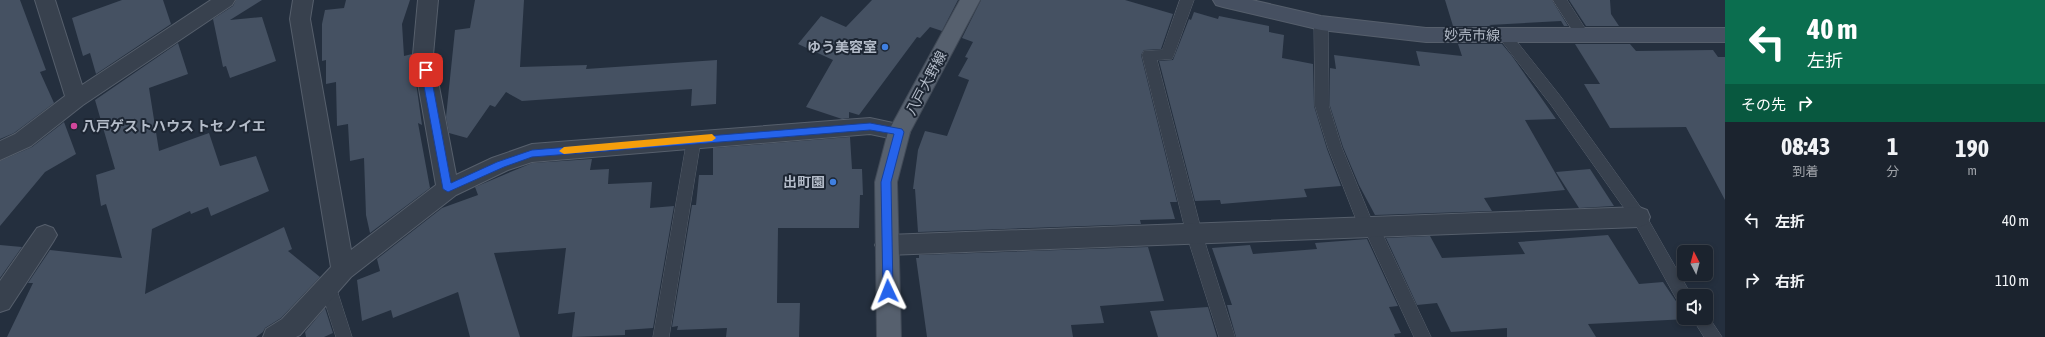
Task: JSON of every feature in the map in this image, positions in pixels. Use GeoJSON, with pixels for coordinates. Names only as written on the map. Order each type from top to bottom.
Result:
{"type":"FeatureCollection","features":[{"type":"Feature","properties":{"kind":"main road","name":"八戸大野線"},"geometry":{"type":"LineString","coordinates":[[889,337],[886,245],[886,182],[899,132],[970,0]]}},
{"type":"Feature","properties":{"kind":"main road","name":"妙売市線"},"geometry":{"type":"LineString","coordinates":[[1223,0],[1321,23],[1426,35],[1725,35]]}},
{"type":"Feature","properties":{"kind":"street"},"geometry":{"type":"LineString","coordinates":[[45,0],[76,100]]}},
{"type":"Feature","properties":{"kind":"street"},"geometry":{"type":"LineString","coordinates":[[0,151],[23,140],[76,100],[225,0]]}},
{"type":"Feature","properties":{"kind":"street"},"geometry":{"type":"LineString","coordinates":[[303,0],[300,19],[343,270]]}},
{"type":"Feature","properties":{"kind":"street"},"geometry":{"type":"LineString","coordinates":[[428,0],[423,55],[448,189]]}},
{"type":"Feature","properties":{"kind":"street"},"geometry":{"type":"LineString","coordinates":[[286,334],[343,270],[448,189],[500,164],[532,153],[870,126],[899,132]]}},
{"type":"Feature","properties":{"kind":"street"},"geometry":{"type":"LineString","coordinates":[[886,245],[1639,217]]}},
{"type":"Feature","properties":{"kind":"street"},"geometry":{"type":"LineString","coordinates":[[0,301],[45,236]]}},
{"type":"Feature","properties":{"kind":"lane"},"geometry":{"type":"LineString","coordinates":[[1187,0],[1167,55],[1149,55],[1194,233],[1227,337]]}},
{"type":"Feature","properties":{"kind":"lane"},"geometry":{"type":"LineString","coordinates":[[1560,0],[1584,36]]}},
{"type":"Feature","properties":{"kind":"lane"},"geometry":{"type":"LineString","coordinates":[[1321,23],[1322,106],[1335,148],[1369,227],[1423,337]]}},
{"type":"Feature","properties":{"kind":"lane"},"geometry":{"type":"LineString","coordinates":[[1505,36],[1556,102],[1639,217],[1680,289]]}},
{"type":"Feature","properties":{"kind":"lane"},"geometry":{"type":"LineString","coordinates":[[661,337],[694,139]]}},
{"type":"Feature","properties":{"kind":"lane"},"geometry":{"type":"LineString","coordinates":[[328,287],[344,337]]}},
{"type":"Feature","properties":{"kind":"lane"},"geometry":{"type":"LineString","coordinates":[[1705,325],[1714,337]]}},
{"type":"Feature","properties":{"kind":"building"},"geometry":{"type":"Polygon","coordinates":[[[0,0],[20,0],[46,70],[40,72],[54,103],[14,133],[0,139],[0,0]]]}},
{"type":"Feature","properties":{"kind":"building"},"geometry":{"type":"Polygon","coordinates":[[[122,0],[163,0],[171,24],[96,74],[90,53],[83,56],[72,18],[122,0]]]}},
{"type":"Feature","properties":{"kind":"building"},"geometry":{"type":"Polygon","coordinates":[[[236,0],[262,0],[230,20],[262,17],[276,61],[230,78],[226,66],[223,67],[213,19],[233,6],[236,0]]]}},
{"type":"Feature","properties":{"kind":"building"},"geometry":{"type":"Polygon","coordinates":[[[346,0],[410,0],[402,24],[404,56],[412,54],[422,125],[418,123],[430,188],[370,233],[366,215],[364,158],[350,161],[348,124],[337,126],[336,82],[326,84],[326,60],[322,61],[322,24],[325,10],[344,8],[346,0]]]}},
{"type":"Feature","properties":{"kind":"building"},"geometry":{"type":"Polygon","coordinates":[[[475,0],[524,0],[520,67],[587,65],[586,69],[717,60],[716,104],[691,106],[692,89],[522,101],[506,92],[495,107],[490,105],[467,138],[449,133],[446,117],[455,30],[470,28],[475,0]]]}},
{"type":"Feature","properties":{"kind":"building"},"geometry":{"type":"Polygon","coordinates":[[[872,0],[958,0],[942,31],[930,27],[920,38],[917,37],[859,115],[849,112],[849,118],[842,119],[806,107],[833,60],[798,44],[821,16],[846,27],[872,0]]]}},
{"type":"Feature","properties":{"kind":"building"},"geometry":{"type":"Polygon","coordinates":[[[981,0],[1125,0],[1173,14],[1161,49],[1144,50],[1141,55],[1177,202],[1170,202],[1175,219],[1140,220],[1141,224],[918,232],[915,189],[913,189],[918,150],[925,131],[947,136],[969,80],[958,76],[968,58],[965,57],[973,42],[962,38],[981,0]]]}},
{"type":"Feature","properties":{"kind":"building"},"geometry":{"type":"Polygon","coordinates":[[[1445,0],[1552,0],[1568,26],[1564,26],[1561,21],[1489,25],[1491,26],[1453,26],[1445,0]]]}},
{"type":"Feature","properties":{"kind":"building"},"geometry":{"type":"Polygon","coordinates":[[[1569,0],[1610,0],[1611,14],[1619,26],[1586,26],[1569,0]]]}},
{"type":"Feature","properties":{"kind":"building"},"geometry":{"type":"Polygon","coordinates":[[[1194,12],[1218,19],[1219,16],[1269,26],[1269,32],[1284,35],[1282,58],[1313,64],[1314,106],[1327,149],[1341,186],[1304,189],[1307,197],[1221,204],[1220,200],[1195,201],[1159,61],[1173,60],[1189,19],[1191,20],[1194,12]]]}},
{"type":"Feature","properties":{"kind":"building"},"geometry":{"type":"Polygon","coordinates":[[[178,43],[188,74],[149,88],[159,151],[209,133],[220,166],[256,156],[269,191],[211,216],[208,207],[191,214],[190,211],[152,229],[145,294],[284,227],[292,249],[288,251],[320,277],[281,318],[265,328],[263,332],[256,337],[7,337],[33,283],[28,283],[50,250],[122,258],[106,204],[101,206],[96,175],[115,169],[95,100],[178,43]]]}},
{"type":"Feature","properties":{"kind":"building"},"geometry":{"type":"Polygon","coordinates":[[[1458,44],[1502,44],[1512,56],[1556,119],[1525,120],[1565,190],[1484,198],[1492,211],[1375,215],[1359,185],[1343,147],[1330,106],[1330,68],[1336,69],[1334,55],[1420,66],[1416,51],[1462,56],[1458,44]]]}},
{"type":"Feature","properties":{"kind":"building"},"geometry":{"type":"Polygon","coordinates":[[[1575,44],[1630,44],[1636,51],[1713,50],[1718,57],[1725,57],[1725,200],[1686,127],[1610,128],[1584,84],[1600,84],[1575,44]]]}},
{"type":"Feature","properties":{"kind":"building"},"geometry":{"type":"Polygon","coordinates":[[[64,122],[76,154],[45,172],[0,226],[0,161],[32,147],[64,122]]]}},
{"type":"Feature","properties":{"kind":"building"},"geometry":{"type":"Polygon","coordinates":[[[850,137],[852,169],[862,169],[863,195],[860,195],[859,228],[778,228],[777,303],[800,303],[799,337],[726,337],[727,328],[677,330],[678,326],[672,327],[692,205],[696,205],[699,175],[713,175],[713,148],[850,137]]]}},
{"type":"Feature","properties":{"kind":"building"},"geometry":{"type":"Polygon","coordinates":[[[592,159],[590,170],[609,169],[608,184],[652,182],[650,208],[674,206],[653,328],[625,330],[625,335],[572,337],[575,312],[558,314],[566,248],[494,253],[520,337],[470,337],[458,292],[393,318],[391,310],[362,321],[357,280],[380,271],[377,259],[442,208],[478,195],[475,187],[532,163],[592,159]]]}},
{"type":"Feature","properties":{"kind":"building"},"geometry":{"type":"Polygon","coordinates":[[[1590,169],[1614,206],[1579,208],[1556,172],[1590,169]]]}},
{"type":"Feature","properties":{"kind":"building"},"geometry":{"type":"Polygon","coordinates":[[[1608,235],[1639,284],[1663,282],[1677,303],[1677,320],[1588,324],[1596,337],[1507,337],[1507,328],[1451,332],[1437,303],[1417,305],[1386,238],[1430,236],[1442,258],[1525,254],[1518,242],[1608,235]]]}},
{"type":"Feature","properties":{"kind":"building"},"geometry":{"type":"Polygon","coordinates":[[[1367,239],[1398,306],[1389,307],[1401,333],[1394,334],[1395,337],[1236,337],[1227,305],[1232,305],[1212,248],[1250,245],[1253,254],[1317,249],[1315,243],[1367,239]]]}},
{"type":"Feature","properties":{"kind":"building"},"geometry":{"type":"Polygon","coordinates":[[[0,245],[22,247],[0,278],[0,245]]]}},
{"type":"Feature","properties":{"kind":"building"},"geometry":{"type":"Polygon","coordinates":[[[1148,247],[1164,301],[1100,306],[1104,323],[1071,325],[1073,337],[927,337],[916,258],[919,258],[919,255],[1148,247]]]}},
{"type":"Feature","properties":{"kind":"building"},"geometry":{"type":"Polygon","coordinates":[[[1208,307],[1217,337],[1158,337],[1150,311],[1208,307]]]}},
{"type":"Feature","properties":{"kind":"building"},"geometry":{"type":"Polygon","coordinates":[[[325,308],[333,333],[324,337],[306,337],[305,332],[325,308]]]}},
{"type":"Feature","properties":{"kind":"slow traffic"},"geometry":{"type":"LineString","coordinates":[[564,151],[712,138]]}},
{"type":"Feature","properties":{"kind":"place","name":"ゆう美容室"},"geometry":{"type":"Point","coordinates":[885,47]}},
{"type":"Feature","properties":{"kind":"place","name":"八戸ゲストハウス トセノイエ"},"geometry":{"type":"Point","coordinates":[74,126]}},
{"type":"Feature","properties":{"kind":"place","name":"出町園"},"geometry":{"type":"Point","coordinates":[833,182]}},
{"type":"Feature","properties":{"kind":"route"},"geometry":{"type":"LineString","coordinates":[[426,70],[448,189],[500,164],[532,153],[870,126],[899,132],[886,182],[888,291]]}}]}
